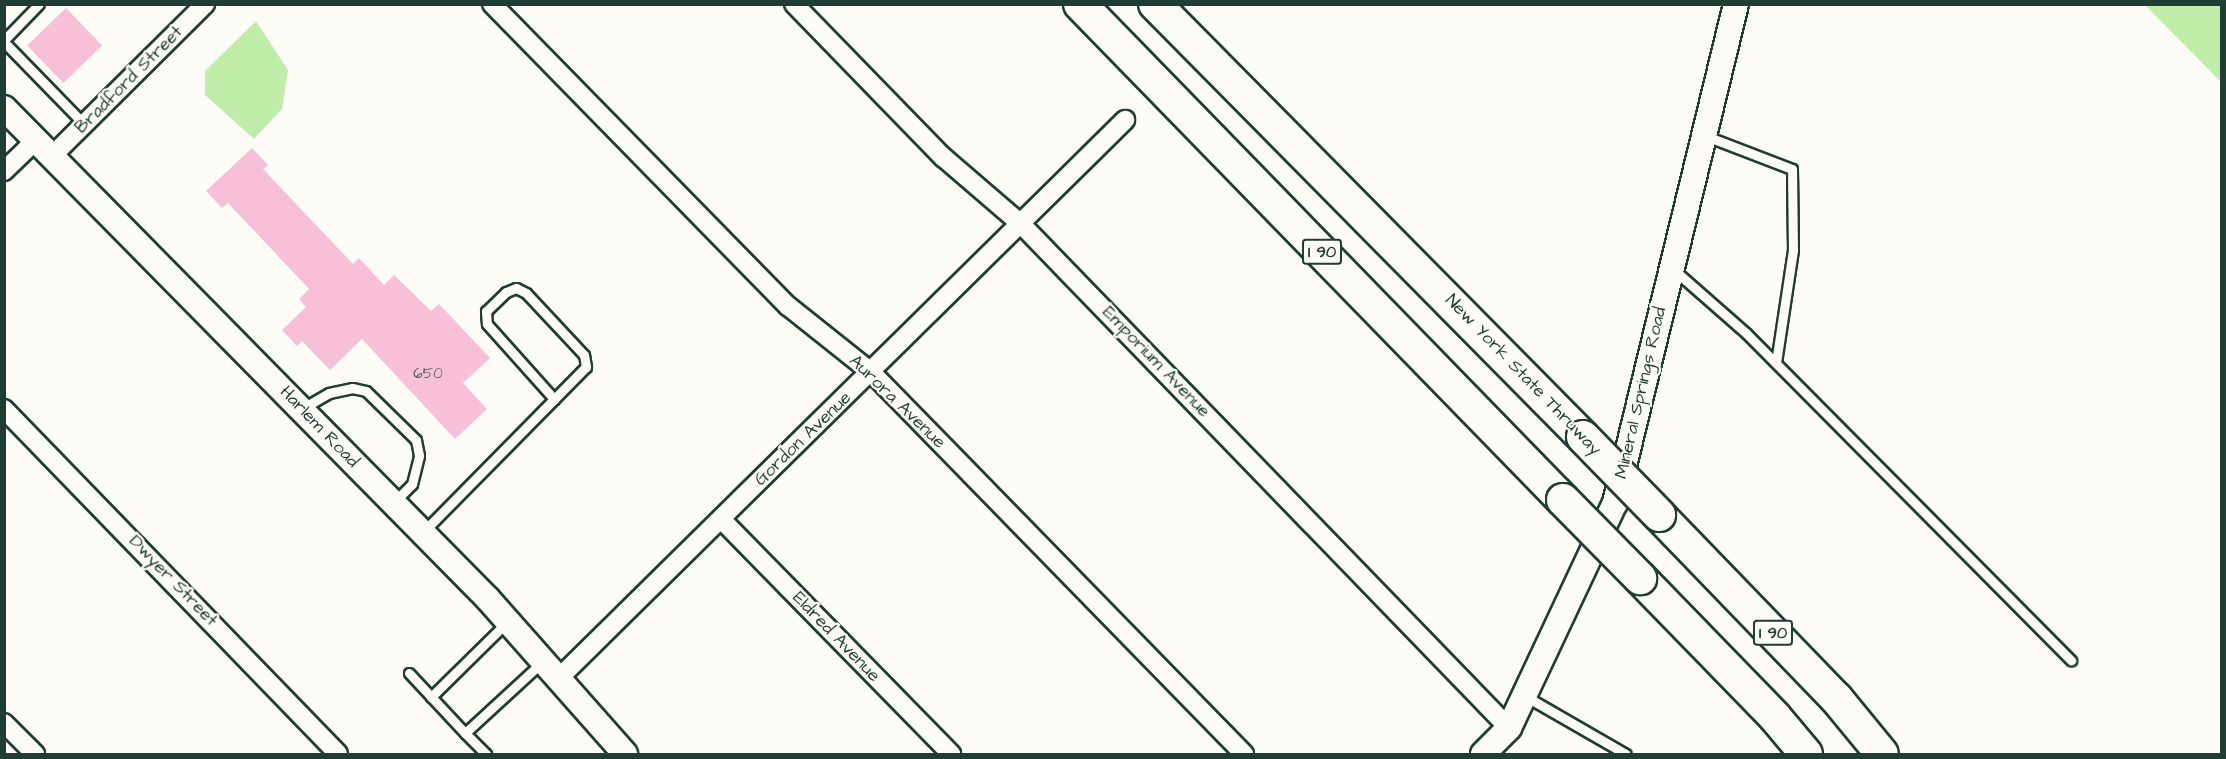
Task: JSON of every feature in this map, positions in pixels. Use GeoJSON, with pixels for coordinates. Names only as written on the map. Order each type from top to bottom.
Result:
{"type":"FeatureCollection","features":[{"type":"Feature","properties":{"kind":"highway","name":"I 90"},"geometry":{"type":"LineString","coordinates":[[1080,4],[1775,717],[1806,754]]}},
{"type":"Feature","properties":{"kind":"highway","name":"New York State Thruway"},"geometry":{"type":"LineString","coordinates":[[1155,4],[1659,515],[1836,698],[1882,754]]}},
{"type":"Feature","properties":{"kind":"main road","name":"Mineral Springs Road"},"geometry":{"type":"LineString","coordinates":[[1483,754],[1509,728],[1615,504],[1736,4]]}},
{"type":"Feature","properties":{"kind":"main road","name":"Harlem Road"},"geometry":{"type":"LineString","coordinates":[[4,108],[422,532],[507,622],[625,754]]}},
{"type":"Feature","properties":{"kind":"street","name":"Aurora Avenue"},"geometry":{"type":"LineString","coordinates":[[492,4],[788,306],[871,372],[1244,754]]}},
{"type":"Feature","properties":{"kind":"street","name":"Emporium Avenue"},"geometry":{"type":"LineString","coordinates":[[794,4],[943,157],[1022,225],[1509,728]]}},
{"type":"Feature","properties":{"kind":"street","name":"Bradford Street"},"geometry":{"type":"LineString","coordinates":[[4,171],[84,124],[201,6]]}},
{"type":"Feature","properties":{"kind":"street","name":"Gordon Avenue"},"geometry":{"type":"LineString","coordinates":[[549,671],[721,519],[1022,225],[1125,120]]}},
{"type":"Feature","properties":{"kind":"street","name":"Dwyer Street"},"geometry":{"type":"LineString","coordinates":[[4,410],[338,754]]}},
{"type":"Feature","properties":{"kind":"street","name":"Eldred Avenue"},"geometry":{"type":"LineString","coordinates":[[721,519],[951,754]]}},
{"type":"Feature","properties":{"kind":"street"},"geometry":{"type":"LineString","coordinates":[[4,723],[35,754]]}},
{"type":"Feature","properties":{"kind":"lane"},"geometry":{"type":"LineString","coordinates":[[39,4],[4,41],[84,124]]}},
{"type":"Feature","properties":{"kind":"lane"},"geometry":{"type":"LineString","coordinates":[[1704,135],[1792,169],[1793,250],[1776,363]]}},
{"type":"Feature","properties":{"kind":"lane"},"geometry":{"type":"LineString","coordinates":[[1672,267],[1776,363],[2070,660]]}},
{"type":"Feature","properties":{"kind":"lane"},"geometry":{"type":"LineString","coordinates":[[422,532],[586,367],[584,355],[526,293],[516,288],[506,292],[486,311],[487,324],[554,399]]}},
{"type":"Feature","properties":{"kind":"lane"},"geometry":{"type":"LineString","coordinates":[[301,409],[329,393],[352,388],[366,391],[416,440],[419,456],[412,484],[393,503]]}},
{"type":"Feature","properties":{"kind":"lane"},"geometry":{"type":"LineString","coordinates":[[431,697],[507,622]]}},
{"type":"Feature","properties":{"kind":"lane"},"geometry":{"type":"LineString","coordinates":[[465,733],[549,671]]}},
{"type":"Feature","properties":{"kind":"lane"},"geometry":{"type":"LineString","coordinates":[[409,673],[486,754]]}},
{"type":"Feature","properties":{"kind":"lane"},"geometry":{"type":"LineString","coordinates":[[1525,696],[1626,754]]}},
{"type":"Feature","properties":{"kind":"green space"},"geometry":{"type":"Polygon","coordinates":[[[2145,5],[2221,5],[2221,82],[2145,5]]]}},
{"type":"Feature","properties":{"kind":"green space"},"geometry":{"type":"Polygon","coordinates":[[[256,21],[288,70],[282,109],[254,139],[205,95],[205,71],[256,21]]]}},
{"type":"Feature","properties":{"kind":"building"},"geometry":{"type":"Polygon","coordinates":[[[66,8],[102,45],[63,83],[27,46],[66,8]]]}},
{"type":"Feature","properties":{"kind":"building"},"geometry":{"type":"Polygon","coordinates":[[[252,148],[268,165],[263,169],[353,264],[359,258],[384,285],[394,275],[431,311],[439,304],[490,358],[463,383],[487,409],[455,439],[362,339],[330,370],[302,341],[297,346],[282,330],[306,307],[299,299],[309,289],[228,203],[222,208],[206,191],[252,148]]]}}]}
